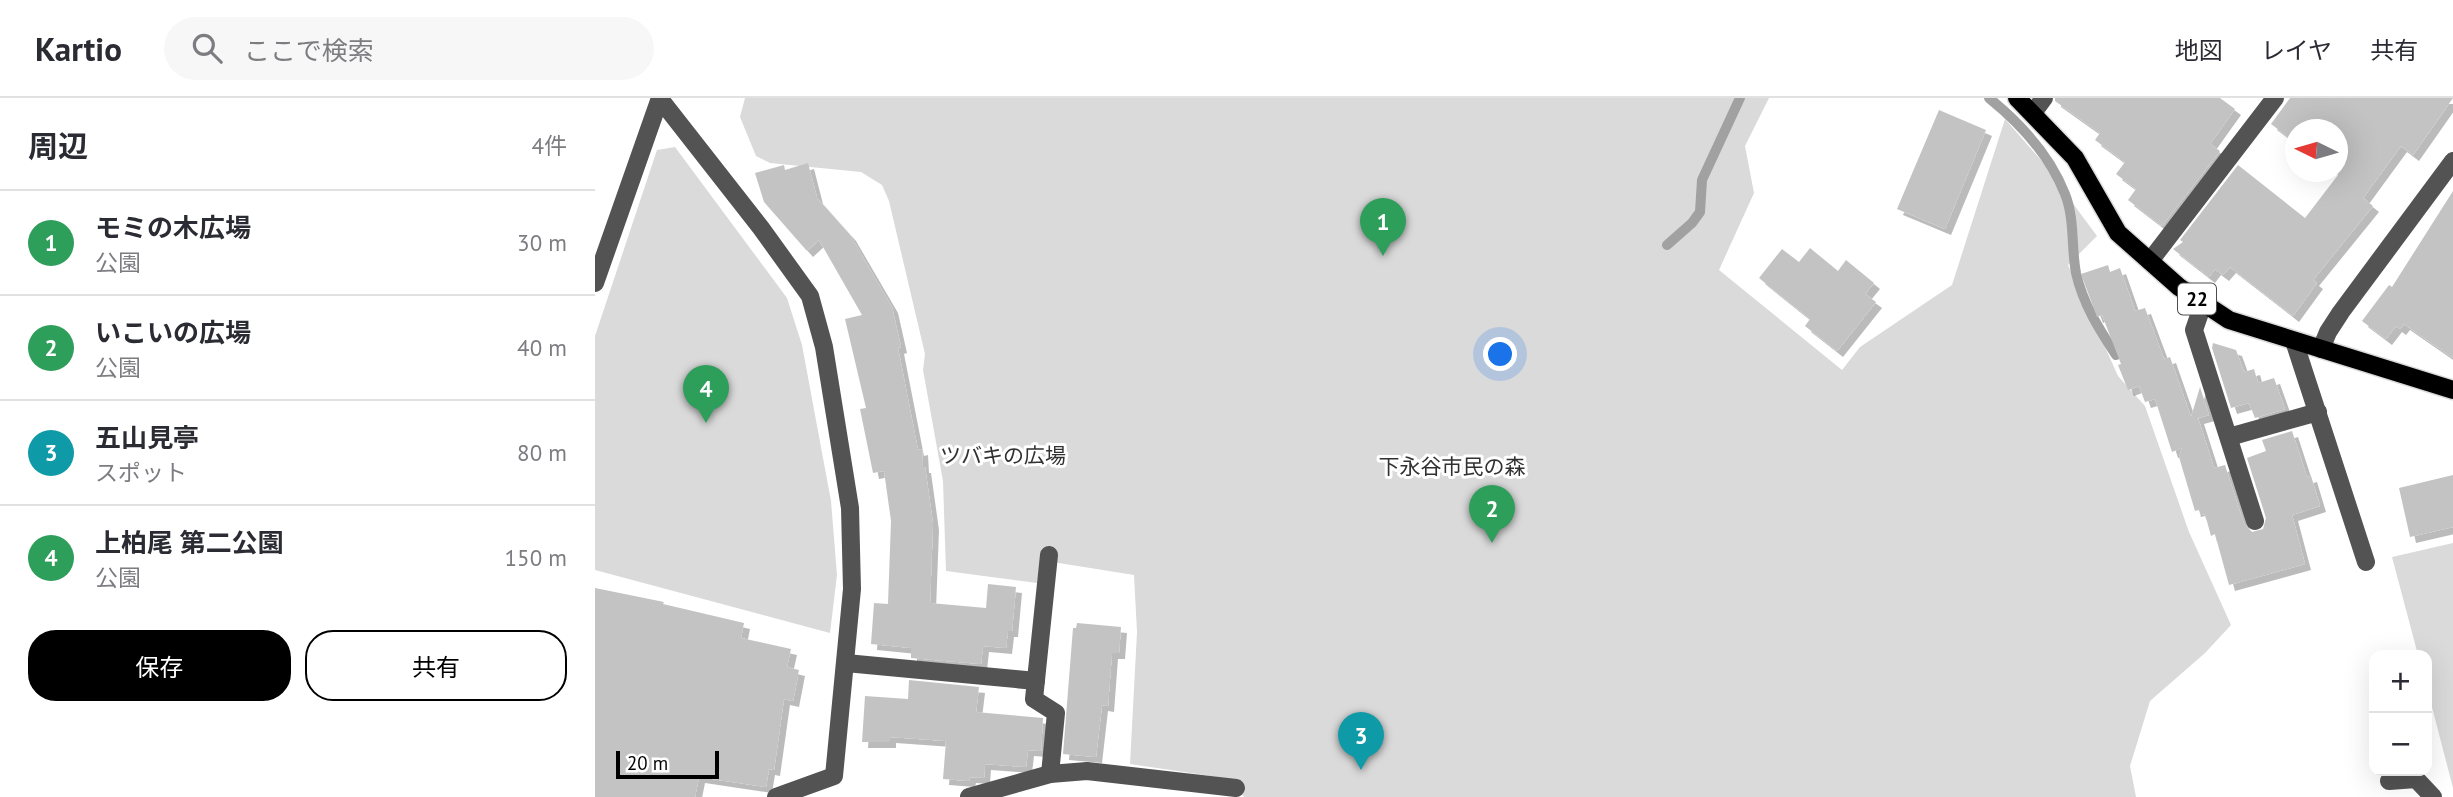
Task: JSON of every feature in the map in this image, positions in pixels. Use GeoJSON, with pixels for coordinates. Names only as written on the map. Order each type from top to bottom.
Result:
{"type":"FeatureCollection","features":[{"type":"Feature","properties":{"kind":"main road","name":"22"},"geometry":{"type":"LineString","coordinates":[[2017,98],[2038,105],[2075,158],[2118,233],[2179,287],[2203,304],[2229,320],[2453,390]]}},
{"type":"Feature","properties":{"kind":"street"},"geometry":{"type":"LineString","coordinates":[[595,283],[660,98]]}},
{"type":"Feature","properties":{"kind":"street"},"geometry":{"type":"LineString","coordinates":[[660,98],[810,296],[824,347],[850,508],[852,589],[834,776],[776,797]]}},
{"type":"Feature","properties":{"kind":"street"},"geometry":{"type":"LineString","coordinates":[[2150,261],[2275,98]]}},
{"type":"Feature","properties":{"kind":"street"},"geometry":{"type":"LineString","coordinates":[[2321,349],[2341,312],[2453,161]]}},
{"type":"Feature","properties":{"kind":"street"},"geometry":{"type":"LineString","coordinates":[[2203,304],[2194,330],[2255,521]]}},
{"type":"Feature","properties":{"kind":"street"},"geometry":{"type":"LineString","coordinates":[[2294,341],[2366,562]]}},
{"type":"Feature","properties":{"kind":"street"},"geometry":{"type":"LineString","coordinates":[[2229,438],[2318,412]]}},
{"type":"Feature","properties":{"kind":"street"},"geometry":{"type":"LineString","coordinates":[[1049,555],[1034,699],[1056,713],[1050,774]]}},
{"type":"Feature","properties":{"kind":"street"},"geometry":{"type":"LineString","coordinates":[[846,663],[1036,681]]}},
{"type":"Feature","properties":{"kind":"street"},"geometry":{"type":"LineString","coordinates":[[969,797],[1050,774],[1087,771],[1235,788]]}},
{"type":"Feature","properties":{"kind":"street"},"geometry":{"type":"LineString","coordinates":[[2389,781],[2416,779],[2433,797]]}},
{"type":"Feature","properties":{"kind":"green space","name":"下永谷市民の森"},"geometry":{"type":"Polygon","coordinates":[[[745,98],[1769,98],[1745,146],[1754,193],[1719,270],[1842,370],[1860,347],[1952,285],[2005,119],[2040,159],[2097,236],[2068,265],[2118,376],[2145,406],[2189,532],[2231,625],[2205,653],[2150,701],[2130,766],[2136,797],[1244,797],[1231,779],[1130,764],[1137,632],[1134,575],[1040,560],[1037,583],[946,571],[943,481],[923,370],[925,354],[889,201],[882,185],[861,172],[770,163],[756,156],[740,117],[745,98]]]}},
{"type":"Feature","properties":{"kind":"green space"},"geometry":{"type":"Polygon","coordinates":[[[675,147],[787,298],[802,345],[831,501],[837,575],[830,633],[595,570],[595,336],[657,150],[675,147]]]}},
{"type":"Feature","properties":{"kind":"green space"},"geometry":{"type":"Polygon","coordinates":[[[2453,543],[2453,788],[2432,707],[2432,650],[2417,650],[2392,557],[2453,543]]]}},
{"type":"Feature","properties":{"kind":"building"},"geometry":{"type":"Polygon","coordinates":[[[2055,98],[2220,98],[2235,109],[2210,144],[2220,151],[2162,226],[2128,200],[2136,189],[2116,174],[2125,162],[2095,140],[2100,133],[2055,101],[2055,98]]]}},
{"type":"Feature","properties":{"kind":"building"},"geometry":{"type":"Polygon","coordinates":[[[2290,98],[2453,98],[2413,155],[2401,146],[2363,198],[2373,206],[2313,280],[2317,283],[2293,316],[2230,267],[2223,275],[2215,269],[2209,277],[2173,249],[2183,242],[2180,240],[2238,165],[2305,218],[2333,182],[2348,182],[2348,119],[2285,119],[2285,134],[2271,124],[2290,98]]]}},
{"type":"Feature","properties":{"kind":"building"},"geometry":{"type":"Polygon","coordinates":[[[1939,110],[1986,130],[1945,229],[1897,209],[1939,110]]]}},
{"type":"Feature","properties":{"kind":"building"},"geometry":{"type":"Polygon","coordinates":[[[808,163],[817,198],[850,235],[892,307],[918,450],[922,449],[933,524],[930,603],[986,608],[988,584],[1016,587],[1012,631],[1008,631],[1006,648],[983,646],[981,664],[911,658],[911,648],[871,644],[874,603],[888,604],[891,521],[884,471],[873,473],[860,409],[866,408],[845,319],[862,315],[819,240],[807,251],[764,202],[755,173],[784,165],[785,170],[808,163]]]}},
{"type":"Feature","properties":{"kind":"building"},"geometry":{"type":"Polygon","coordinates":[[[2453,191],[2453,358],[2404,324],[2400,329],[2396,326],[2386,339],[2362,321],[2389,285],[2392,287],[2453,191]]]}},
{"type":"Feature","properties":{"kind":"building"},"geometry":{"type":"Polygon","coordinates":[[[1810,248],[1838,271],[1846,260],[1874,283],[1865,294],[1876,302],[1837,351],[1805,326],[1810,319],[1759,278],[1782,249],[1799,262],[1810,248]]]}},
{"type":"Feature","properties":{"kind":"building"},"geometry":{"type":"Polygon","coordinates":[[[2108,265],[2110,272],[2120,268],[2135,311],[2145,308],[2164,359],[2170,357],[2191,417],[2200,387],[2209,415],[2198,418],[2214,468],[2225,465],[2244,524],[2252,532],[2263,529],[2266,518],[2247,458],[2266,451],[2262,440],[2292,431],[2320,506],[2292,515],[2305,564],[2229,585],[2215,534],[2211,536],[2205,514],[2201,515],[2199,510],[2195,511],[2179,457],[2182,448],[2172,452],[2155,399],[2145,402],[2139,386],[2128,390],[2102,315],[2097,317],[2081,274],[2108,265]]]}},
{"type":"Feature","properties":{"kind":"building"},"geometry":{"type":"Polygon","coordinates":[[[2213,343],[2236,350],[2244,372],[2254,369],[2258,383],[2274,378],[2285,409],[2255,418],[2249,403],[2231,408],[2212,348],[2213,343]]]}},
{"type":"Feature","properties":{"kind":"building"},"geometry":{"type":"Polygon","coordinates":[[[2453,475],[2453,527],[2410,537],[2399,488],[2453,475]]]}},
{"type":"Feature","properties":{"kind":"building"},"geometry":{"type":"Polygon","coordinates":[[[595,588],[664,602],[663,604],[744,623],[741,638],[791,649],[787,667],[799,670],[793,701],[784,699],[774,770],[769,769],[766,787],[699,777],[695,797],[595,797],[595,588]]]}},
{"type":"Feature","properties":{"kind":"building"},"geometry":{"type":"Polygon","coordinates":[[[1077,623],[1121,627],[1119,653],[1112,653],[1108,706],[1102,705],[1096,757],[1063,754],[1073,628],[1076,628],[1077,623]]]}},
{"type":"Feature","properties":{"kind":"building"},"geometry":{"type":"Polygon","coordinates":[[[909,680],[979,687],[976,712],[1043,718],[1041,751],[1028,750],[1026,767],[985,764],[984,778],[970,777],[969,781],[943,779],[946,741],[890,737],[890,742],[862,742],[865,696],[908,699],[909,680]]]}},
{"type":"Feature","properties":{"kind":"waterway"},"geometry":{"type":"LineString","coordinates":[[1667,245],[1692,223],[1700,212],[1702,180],[1740,98]]}},
{"type":"Feature","properties":{"kind":"waterway"},"geometry":{"type":"LineString","coordinates":[[1989,98],[2033,141],[2059,180],[2070,213],[2079,284],[2092,316],[2116,355]]}},
{"type":"Feature","properties":{"kind":"place","name":"モミの木広場"},"geometry":{"type":"Point","coordinates":[1383,256]}},
{"type":"Feature","properties":{"kind":"place","name":"上柏尾 第二公園"},"geometry":{"type":"Point","coordinates":[706,423]}},
{"type":"Feature","properties":{"kind":"place","name":"いこいの広場"},"geometry":{"type":"Point","coordinates":[1492,543]}},
{"type":"Feature","properties":{"kind":"place","name":"五山見亭"},"geometry":{"type":"Point","coordinates":[1361,770]}},
{"type":"Feature","properties":{"kind":"park label","name":"ツバキの広場"},"geometry":{"type":"Point","coordinates":[1003,455]}}]}
